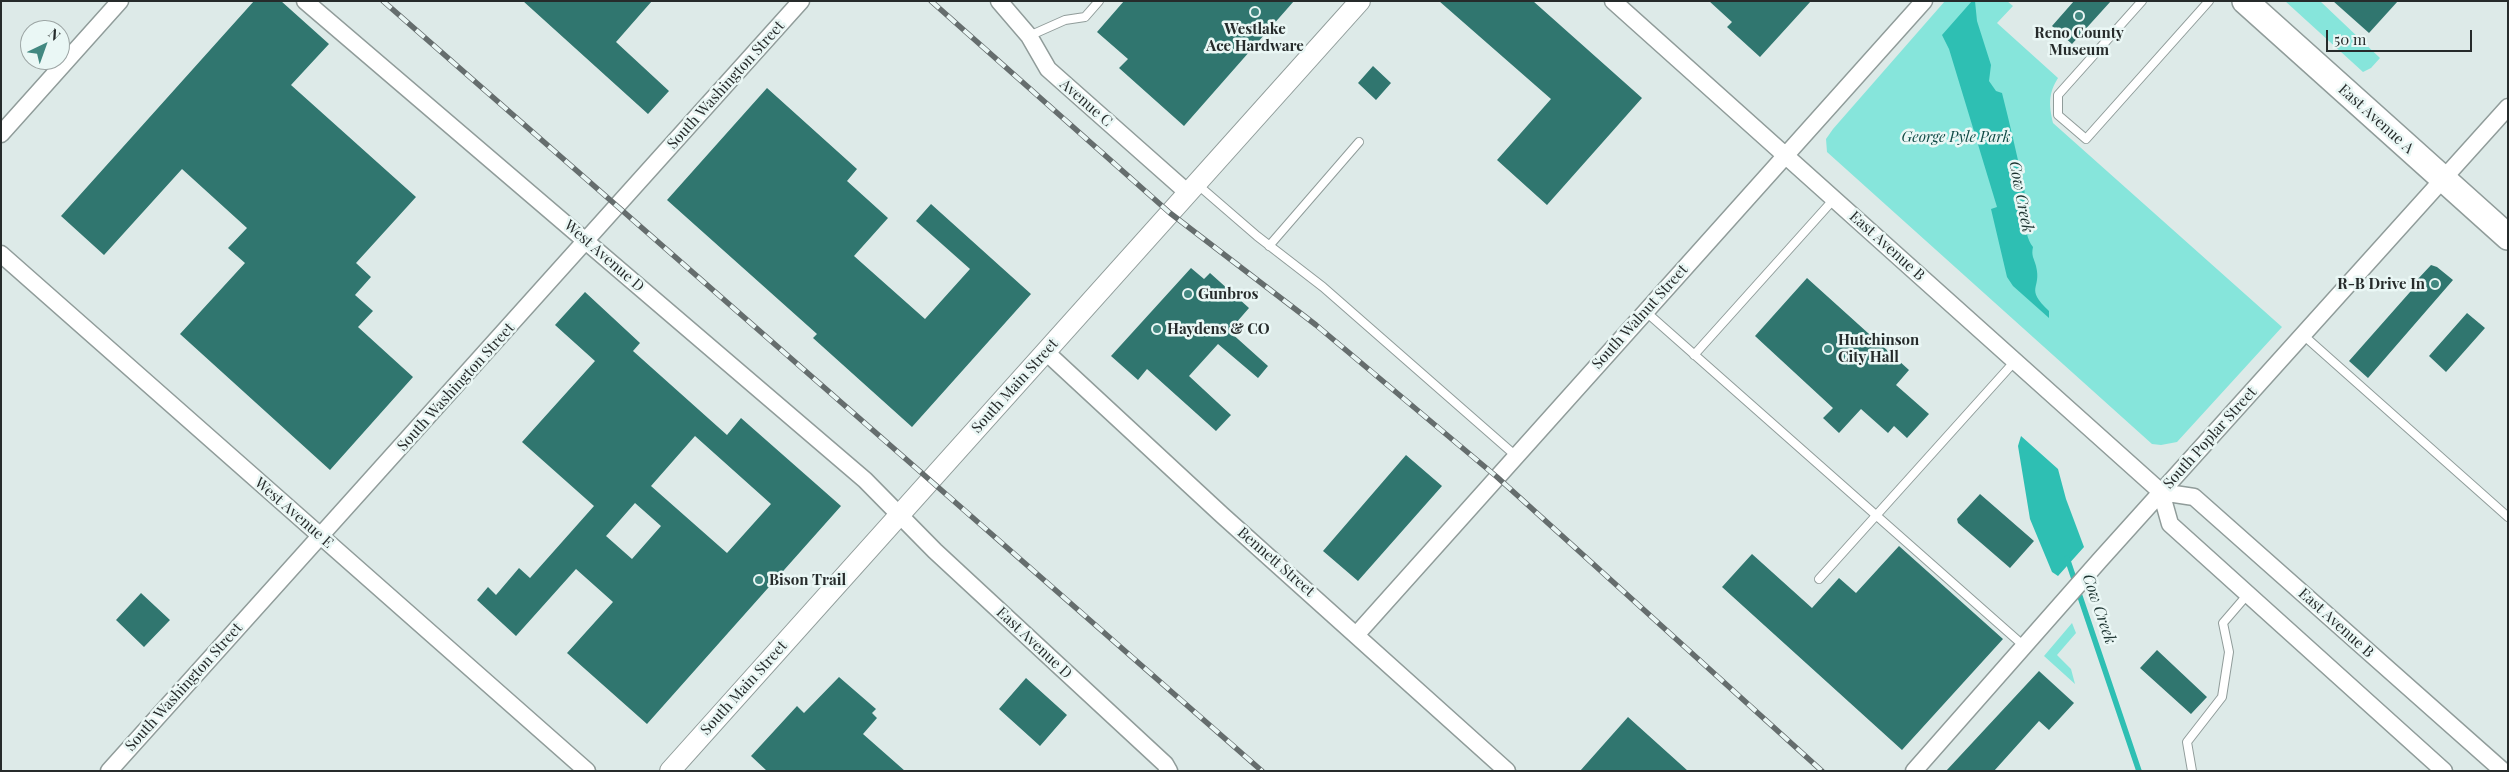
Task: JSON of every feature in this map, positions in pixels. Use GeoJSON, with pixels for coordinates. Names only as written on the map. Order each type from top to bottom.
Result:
{"type":"FeatureCollection","features":[{"type":"Feature","properties":{"kind":"main road","name":"East Avenue A"},"geometry":{"type":"LineString","coordinates":[[2245,1],[2508,237]]}},
{"type":"Feature","properties":{"kind":"street"},"geometry":{"type":"LineString","coordinates":[[1,134],[120,1]]}},
{"type":"Feature","properties":{"kind":"street","name":"West Avenue D"},"geometry":{"type":"LineString","coordinates":[[305,1],[865,480],[900,515]]}},
{"type":"Feature","properties":{"kind":"street","name":"South Washington Street"},"geometry":{"type":"LineString","coordinates":[[109,771],[587,242],[801,1]]}},
{"type":"Feature","properties":{"kind":"street","name":"Avenue C"},"geometry":{"type":"LineString","coordinates":[[999,1],[1029,36],[1048,69],[1192,188]]}},
{"type":"Feature","properties":{"kind":"street","name":"South Main Street"},"geometry":{"type":"LineString","coordinates":[[670,771],[1360,1]]}},
{"type":"Feature","properties":{"kind":"street","name":"East Avenue B"},"geometry":{"type":"LineString","coordinates":[[1619,3],[1834,199],[2161,492],[2194,497],[2503,771]]}},
{"type":"Feature","properties":{"kind":"street","name":"South Walnut Street"},"geometry":{"type":"LineString","coordinates":[[1357,634],[1921,4]]}},
{"type":"Feature","properties":{"kind":"street","name":"South Poplar Street"},"geometry":{"type":"LineString","coordinates":[[1914,771],[2064,600],[2508,107]]}},
{"type":"Feature","properties":{"kind":"street","name":"West Avenue E"},"geometry":{"type":"LineString","coordinates":[[1,254],[587,771]]}},
{"type":"Feature","properties":{"kind":"street","name":"Bennett Street"},"geometry":{"type":"LineString","coordinates":[[1046,352],[1222,515],[1357,634],[1507,771]]}},
{"type":"Feature","properties":{"kind":"street"},"geometry":{"type":"LineString","coordinates":[[2161,492],[2170,524],[2444,771]]}},
{"type":"Feature","properties":{"kind":"street","name":"East Avenue D"},"geometry":{"type":"LineString","coordinates":[[900,515],[935,551],[1165,764],[1169,771]]}},
{"type":"Feature","properties":{"kind":"lane"},"geometry":{"type":"LineString","coordinates":[[1029,36],[1065,20],[1085,17],[1099,1]]}},
{"type":"Feature","properties":{"kind":"lane"},"geometry":{"type":"LineString","coordinates":[[2142,1],[2058,95],[2058,114],[2086,139],[2209,1]]}},
{"type":"Feature","properties":{"kind":"lane"},"geometry":{"type":"LineString","coordinates":[[1270,246],[1359,142]]}},
{"type":"Feature","properties":{"kind":"lane"},"geometry":{"type":"LineString","coordinates":[[1192,188],[1323,287],[1516,456]]}},
{"type":"Feature","properties":{"kind":"lane"},"geometry":{"type":"LineString","coordinates":[[1694,355],[1834,199]]}},
{"type":"Feature","properties":{"kind":"lane"},"geometry":{"type":"LineString","coordinates":[[1645,311],[2024,646]]}},
{"type":"Feature","properties":{"kind":"lane"},"geometry":{"type":"LineString","coordinates":[[2302,334],[2508,517]]}},
{"type":"Feature","properties":{"kind":"lane"},"geometry":{"type":"LineString","coordinates":[[1819,579],[2015,361]]}},
{"type":"Feature","properties":{"kind":"lane"},"geometry":{"type":"LineString","coordinates":[[2192,771],[2187,742],[2222,698],[2229,652],[2223,623],[2248,594]]}},
{"type":"Feature","properties":{"kind":"green space","name":"George Pyle Park"},"geometry":{"type":"Polygon","coordinates":[[[1945,1],[2007,1],[2013,6],[1997,23],[2058,78],[2052,89],[2050,100],[2053,123],[2282,327],[2177,442],[2161,445],[2152,444],[1827,152],[1826,139],[1833,129],[1945,1]]]}},
{"type":"Feature","properties":{"kind":"green space"},"geometry":{"type":"Polygon","coordinates":[[[2285,1],[2320,1],[2380,58],[2371,68],[2363,72],[2285,1]]]}},
{"type":"Feature","properties":{"kind":"green space"},"geometry":{"type":"Polygon","coordinates":[[[2072,623],[2076,633],[2057,655],[2071,669],[2075,684],[2044,656],[2072,623]]]}},
{"type":"Feature","properties":{"kind":"water"},"geometry":{"type":"Polygon","coordinates":[[[1972,1],[1975,1],[1977,21],[1991,65],[1989,81],[1996,91],[2002,93],[2008,116],[2024,187],[2027,234],[2033,247],[2037,274],[2035,293],[2049,311],[2049,318],[2013,286],[2007,277],[1991,209],[1997,207],[1949,49],[1942,35],[1972,1]]]}},
{"type":"Feature","properties":{"kind":"water"},"geometry":{"type":"Polygon","coordinates":[[[2021,436],[2058,469],[2066,499],[2084,547],[2058,576],[2052,572],[2030,519],[2018,446],[2021,436]]]}},
{"type":"Feature","properties":{"kind":"building"},"geometry":{"type":"Polygon","coordinates":[[[254,1],[281,1],[329,44],[291,85],[416,197],[356,263],[371,277],[355,295],[373,311],[358,327],[413,377],[330,470],[180,334],[245,263],[228,248],[247,228],[182,169],[104,255],[61,216],[254,1]]]}},
{"type":"Feature","properties":{"kind":"building"},"geometry":{"type":"Polygon","coordinates":[[[523,1],[652,1],[616,42],[669,91],[648,114],[523,1]]]}},
{"type":"Feature","properties":{"kind":"building"},"geometry":{"type":"Polygon","coordinates":[[[1124,1],[1294,1],[1184,126],[1119,68],[1128,59],[1097,32],[1124,1]]]}},
{"type":"Feature","properties":{"kind":"building"},"geometry":{"type":"Polygon","coordinates":[[[1439,1],[1533,1],[1642,98],[1547,205],[1497,160],[1551,99],[1439,1]]]}},
{"type":"Feature","properties":{"kind":"building"},"geometry":{"type":"Polygon","coordinates":[[[1709,1],[1811,1],[1760,57],[1727,27],[1732,22],[1709,1]]]}},
{"type":"Feature","properties":{"kind":"building","name":"Reno County Museum"},"geometry":{"type":"Polygon","coordinates":[[[2074,1],[2111,1],[2072,44],[2052,26],[2074,1]]]}},
{"type":"Feature","properties":{"kind":"building"},"geometry":{"type":"Polygon","coordinates":[[[2333,1],[2398,1],[2369,33],[2333,1]]]}},
{"type":"Feature","properties":{"kind":"building"},"geometry":{"type":"Polygon","coordinates":[[[1373,66],[1391,83],[1376,100],[1358,83],[1373,66]]]}},
{"type":"Feature","properties":{"kind":"building"},"geometry":{"type":"Polygon","coordinates":[[[767,88],[857,169],[847,181],[888,218],[854,256],[925,319],[970,269],[916,221],[931,204],[1031,294],[912,427],[813,338],[817,334],[667,200],[767,88]]]}},
{"type":"Feature","properties":{"kind":"building"},"geometry":{"type":"Polygon","coordinates":[[[2431,265],[2437,267],[2453,280],[2368,378],[2349,361],[2418,283],[2417,280],[2431,265]]]}},
{"type":"Feature","properties":{"kind":"building"},"geometry":{"type":"Polygon","coordinates":[[[1191,268],[1204,279],[1210,273],[1249,308],[1229,331],[1268,366],[1258,378],[1218,344],[1189,376],[1231,415],[1216,431],[1147,369],[1138,380],[1111,356],[1191,268]]]}},
{"type":"Feature","properties":{"kind":"building","name":"Hutchinson City Hall"},"geometry":{"type":"Polygon","coordinates":[[[1807,278],[1909,370],[1896,385],[1929,414],[1907,438],[1894,426],[1888,433],[1861,409],[1839,433],[1823,418],[1833,408],[1755,336],[1807,278]]]}},
{"type":"Feature","properties":{"kind":"building"},"geometry":{"type":"Polygon","coordinates":[[[585,292],[640,343],[633,351],[727,435],[741,418],[841,506],[647,724],[567,653],[613,602],[576,569],[516,636],[477,600],[488,587],[496,595],[519,568],[530,578],[594,506],[522,442],[595,361],[555,325],[585,292]],[[695,436],[651,486],[727,553],[771,504],[695,436]],[[635,503],[606,536],[632,559],[661,526],[635,503]]]}},
{"type":"Feature","properties":{"kind":"building"},"geometry":{"type":"Polygon","coordinates":[[[2467,313],[2485,328],[2446,372],[2429,356],[2467,313]]]}},
{"type":"Feature","properties":{"kind":"building"},"geometry":{"type":"Polygon","coordinates":[[[1406,455],[1442,486],[1358,581],[1323,551],[1406,455]]]}},
{"type":"Feature","properties":{"kind":"building"},"geometry":{"type":"Polygon","coordinates":[[[1980,494],[2034,541],[2010,568],[1958,523],[1957,519],[1980,494]]]}},
{"type":"Feature","properties":{"kind":"building"},"geometry":{"type":"Polygon","coordinates":[[[1899,546],[2003,639],[1902,750],[1722,587],[1752,554],[1812,608],[1839,578],[1856,593],[1899,546]]]}},
{"type":"Feature","properties":{"kind":"building"},"geometry":{"type":"Polygon","coordinates":[[[141,593],[170,620],[144,647],[116,620],[141,593]]]}},
{"type":"Feature","properties":{"kind":"building"},"geometry":{"type":"Polygon","coordinates":[[[2157,650],[2207,697],[2191,714],[2140,668],[2157,650]]]}},
{"type":"Feature","properties":{"kind":"building"},"geometry":{"type":"Polygon","coordinates":[[[2039,671],[2074,703],[2049,730],[2039,721],[1994,771],[1946,771],[2039,671]]]}},
{"type":"Feature","properties":{"kind":"building"},"geometry":{"type":"Polygon","coordinates":[[[839,677],[876,709],[872,713],[877,718],[863,734],[905,771],[767,771],[751,756],[797,706],[804,713],[839,677]]]}},
{"type":"Feature","properties":{"kind":"building"},"geometry":{"type":"Polygon","coordinates":[[[1026,678],[1067,715],[1040,746],[999,709],[1026,678]]]}},
{"type":"Feature","properties":{"kind":"building"},"geometry":{"type":"Polygon","coordinates":[[[1628,717],[1688,771],[1580,771],[1628,717]]]}},
{"type":"Feature","properties":{"kind":"waterway","name":"Cow Creek"},"geometry":{"type":"LineString","coordinates":[[2067,558],[2139,771]]}},
{"type":"Feature","properties":{"kind":"railway"},"geometry":{"type":"LineString","coordinates":[[383,1],[1262,771]]}},
{"type":"Feature","properties":{"kind":"railway"},"geometry":{"type":"LineString","coordinates":[[931,1],[1170,213],[1316,325],[1497,477],[1822,771]]}},
{"type":"Feature","properties":{"kind":"place","name":"Westlake Ace Hardware"},"geometry":{"type":"Point","coordinates":[1255,12]}},
{"type":"Feature","properties":{"kind":"place","name":"Reno County Museum"},"geometry":{"type":"Point","coordinates":[2079,16]}},
{"type":"Feature","properties":{"kind":"place","name":"R-B Drive In"},"geometry":{"type":"Point","coordinates":[2435,284]}},
{"type":"Feature","properties":{"kind":"place","name":"Gunbros"},"geometry":{"type":"Point","coordinates":[1188,294]}},
{"type":"Feature","properties":{"kind":"place","name":"Haydens & CO"},"geometry":{"type":"Point","coordinates":[1157,329]}},
{"type":"Feature","properties":{"kind":"place","name":"Hutchinson City Hall"},"geometry":{"type":"Point","coordinates":[1828,349]}},
{"type":"Feature","properties":{"kind":"place","name":"Bison Trail"},"geometry":{"type":"Point","coordinates":[759,580]}}]}
